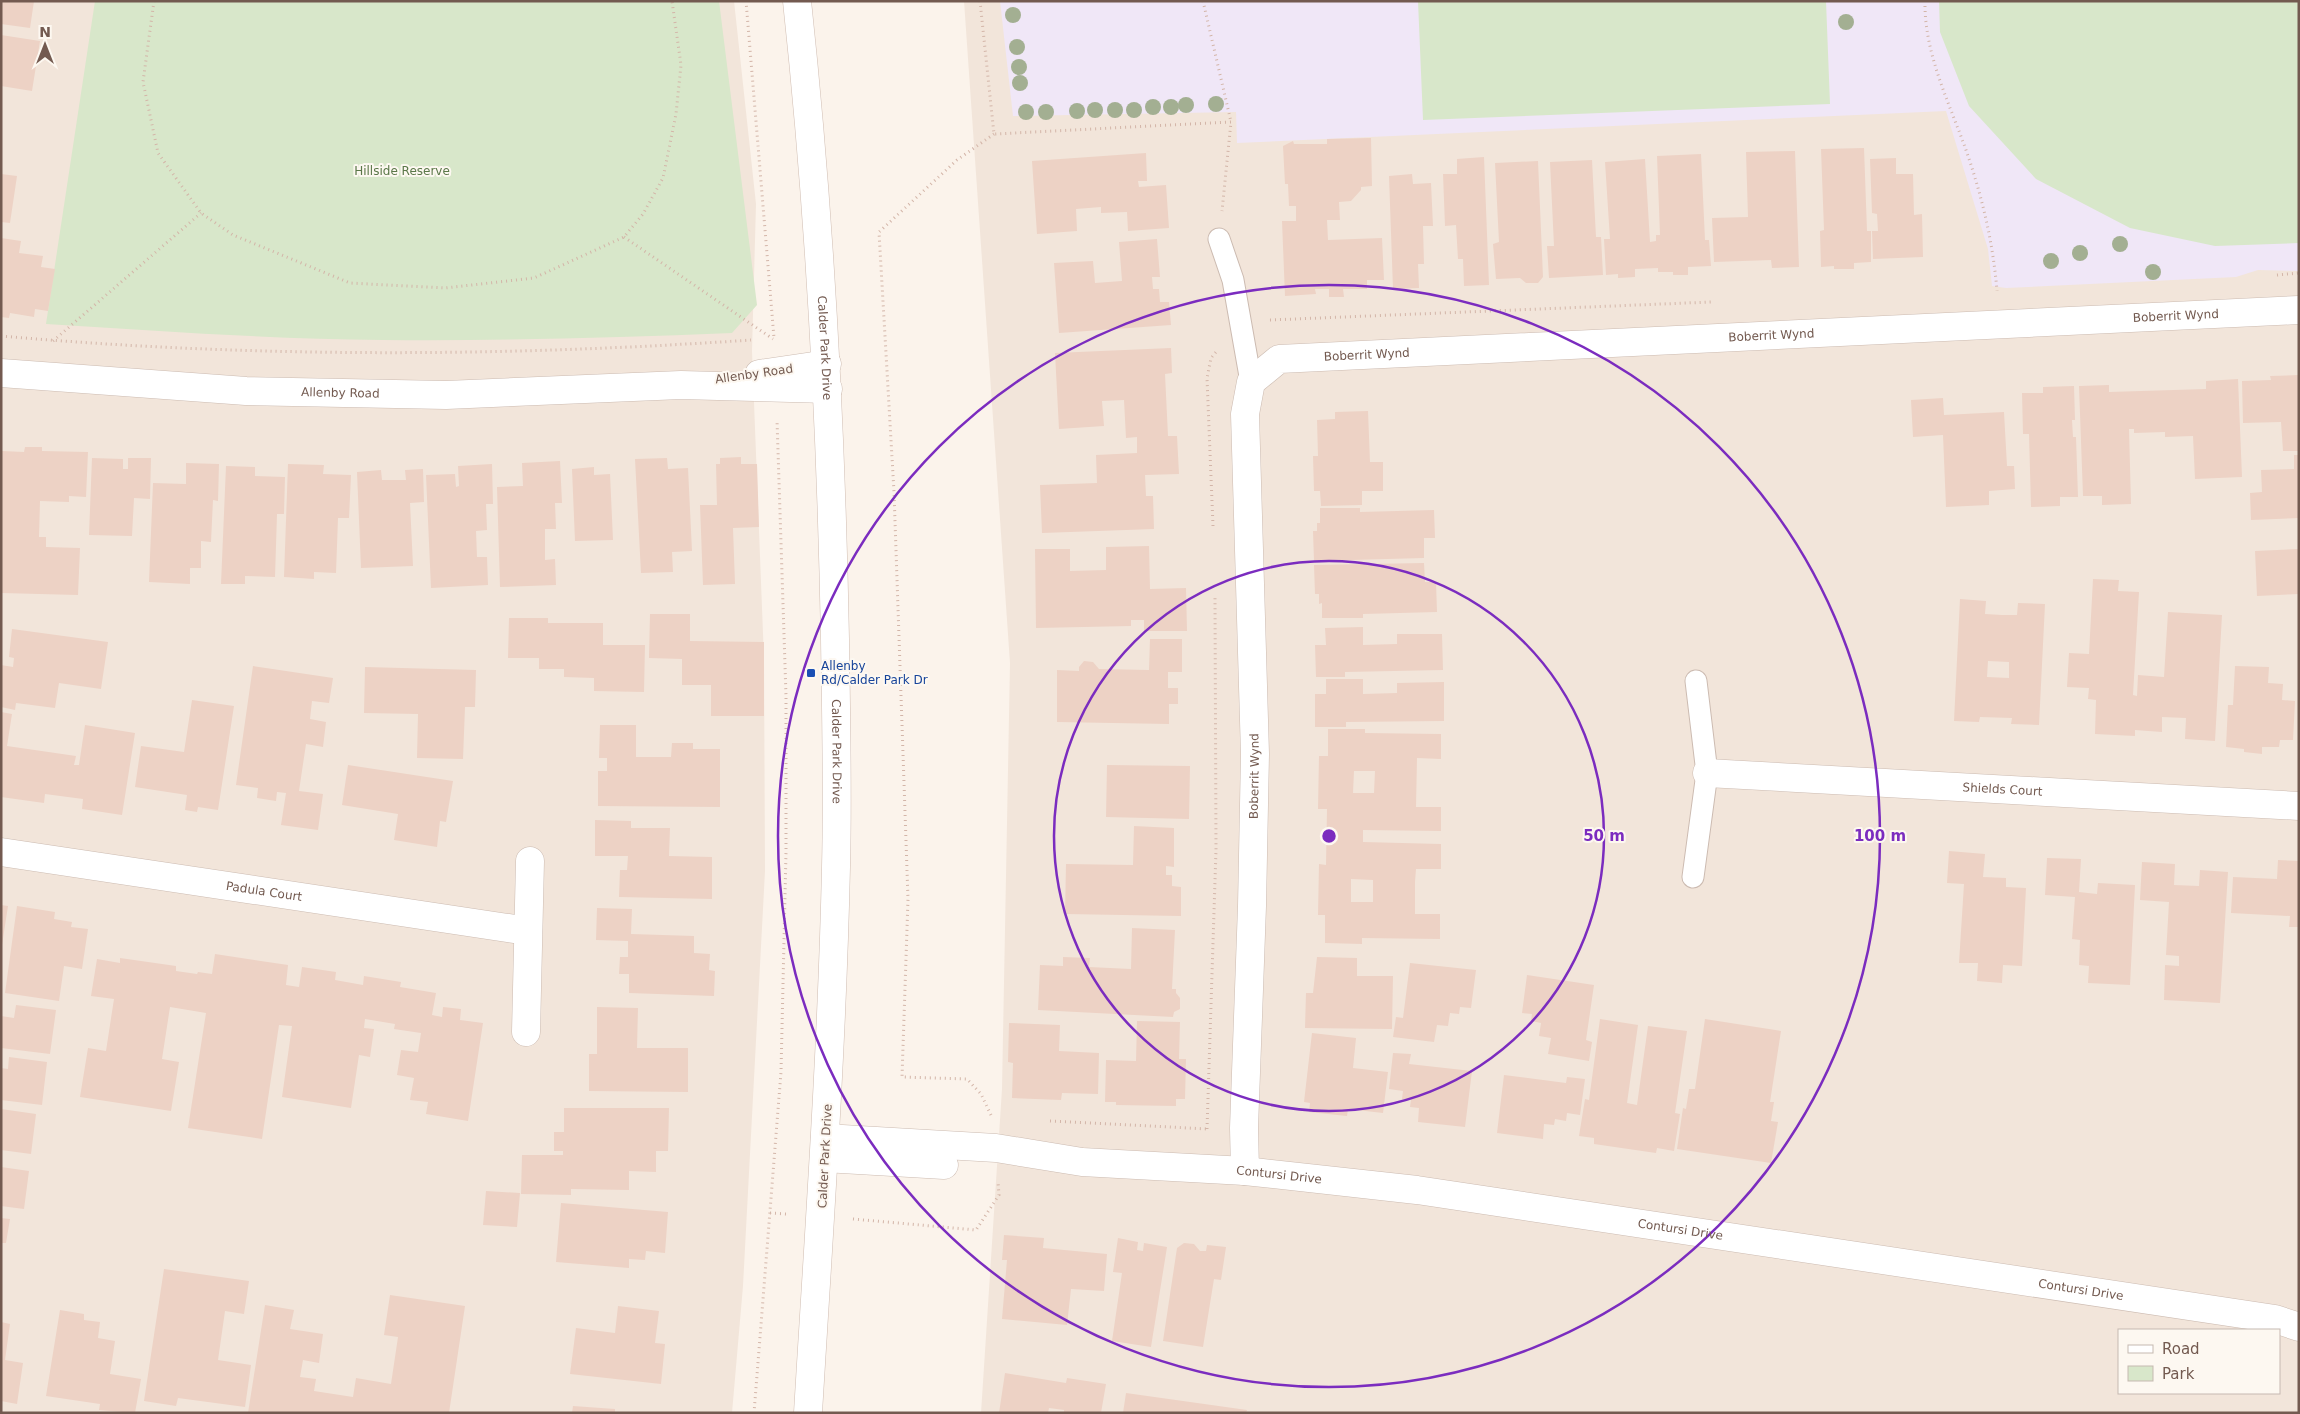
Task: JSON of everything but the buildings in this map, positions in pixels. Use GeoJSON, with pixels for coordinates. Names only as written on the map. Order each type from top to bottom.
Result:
{"type":"FeatureCollection","features":[{"type":"Feature","properties":{"kind":"street","name":"Calder Park Drive"},"geometry":{"type":"LineString","coordinates":[[797,1],[819,233],[828,376],[834,573],[836,864],[822,1216],[808,1413]]}},
{"type":"Feature","properties":{"kind":"street","name":"Boberrit Wynd"},"geometry":{"type":"LineString","coordinates":[[1245,1171],[1244,1128],[1255,754],[1245,414],[1250,382],[1279,359],[2299,310]]}},
{"type":"Feature","properties":{"kind":"street","name":"Allenby Road"},"geometry":{"type":"LineString","coordinates":[[1,373],[246,391],[436,394],[681,385],[828,376]]}},
{"type":"Feature","properties":{"kind":"street","name":"Shields Court"},"geometry":{"type":"LineString","coordinates":[[1707,773],[2299,806]]}},
{"type":"Feature","properties":{"kind":"street","name":"Padula Court"},"geometry":{"type":"LineString","coordinates":[[1,852],[528,931]]}},
{"type":"Feature","properties":{"kind":"street"},"geometry":{"type":"LineString","coordinates":[[526,1032],[530,861]]}},
{"type":"Feature","properties":{"kind":"street","name":"Contursi Drive"},"geometry":{"type":"LineString","coordinates":[[825,1148],[1245,1171],[1417,1190],[2291,1321]]}},
{"type":"Feature","properties":{"kind":"lane","name":"Boberrit Wynd"},"geometry":{"type":"LineString","coordinates":[[1219,239],[1232,280],[1250,382]]}},
{"type":"Feature","properties":{"kind":"lane"},"geometry":{"type":"LineString","coordinates":[[1693,876],[1707,773],[1696,682]]}},
{"type":"Feature","properties":{"kind":"path"},"geometry":{"type":"LineString","coordinates":[[154,1],[143,82],[158,153],[202,213],[233,235],[350,283],[445,288],[534,278],[624,237],[643,214],[663,178],[676,114],[681,65],[672,1]]}},
{"type":"Feature","properties":{"kind":"path"},"geometry":{"type":"LineString","coordinates":[[746,1],[774,339]]}},
{"type":"Feature","properties":{"kind":"path"},"geometry":{"type":"LineString","coordinates":[[980,1],[994,134]]}},
{"type":"Feature","properties":{"kind":"path"},"geometry":{"type":"LineString","coordinates":[[1203,1],[1231,122],[1219,239]]}},
{"type":"Feature","properties":{"kind":"path"},"geometry":{"type":"LineString","coordinates":[[1925,1],[1925,22],[1937,73],[1981,194],[1994,252],[1997,291]]}},
{"type":"Feature","properties":{"kind":"path"},"geometry":{"type":"LineString","coordinates":[[770,1213],[976,1230],[999,1195],[992,1116],[981,1094],[967,1079],[902,1076],[908,898],[894,492],[879,232],[957,160],[994,134],[1231,122]]}},
{"type":"Feature","properties":{"kind":"path"},"geometry":{"type":"LineString","coordinates":[[53,341],[202,213]]}},
{"type":"Feature","properties":{"kind":"path"},"geometry":{"type":"LineString","coordinates":[[624,237],[774,339]]}},
{"type":"Feature","properties":{"kind":"path"},"geometry":{"type":"LineString","coordinates":[[2272,276],[2299,273]]}},
{"type":"Feature","properties":{"kind":"path"},"geometry":{"type":"LineString","coordinates":[[1987,292],[2006,291]]}},
{"type":"Feature","properties":{"kind":"path"},"geometry":{"type":"LineString","coordinates":[[1213,531],[1207,378],[1211,358],[1226,338],[1241,327],[1263,320],[1718,302]]}},
{"type":"Feature","properties":{"kind":"path"},"geometry":{"type":"LineString","coordinates":[[1,336],[53,341],[242,351],[409,354],[546,351],[755,340]]}},
{"type":"Feature","properties":{"kind":"path"},"geometry":{"type":"LineString","coordinates":[[764,340],[774,339]]}},
{"type":"Feature","properties":{"kind":"path"},"geometry":{"type":"LineString","coordinates":[[754,1413],[781,1072],[786,853],[786,696],[777,419]]}},
{"type":"Feature","properties":{"kind":"path"},"geometry":{"type":"LineString","coordinates":[[1207,1129],[1216,850],[1215,589]]}},
{"type":"Feature","properties":{"kind":"path"},"geometry":{"type":"LineString","coordinates":[[992,1116],[999,1117]]}},
{"type":"Feature","properties":{"kind":"path"},"geometry":{"type":"LineString","coordinates":[[1045,1121],[1207,1129],[1244,1128]]}},
{"type":"Feature","properties":{"kind":"shaded area"},"geometry":{"type":"Polygon","coordinates":[[[1,1],[734,1],[756,204],[752,351],[764,659],[765,871],[743,1286],[732,1413],[1,1413],[1,1]]]}},
{"type":"Feature","properties":{"kind":"shaded area"},"geometry":{"type":"Polygon","coordinates":[[[964,1],[2299,1],[2299,1413],[981,1413],[1002,1089],[1010,663],[964,1]]]}},
{"type":"Feature","properties":{"kind":"shaded area"},"geometry":{"type":"Polygon","coordinates":[[[1000,1],[2299,1],[2299,271],[2258,270],[2236,277],[2006,288],[1992,286],[1988,249],[1946,111],[1237,143],[1236,112],[1013,116],[1000,1]]]}},
{"type":"Feature","properties":{"kind":"green space","name":"Hillside Reserve"},"geometry":{"type":"Polygon","coordinates":[[[95,1],[719,1],[757,305],[732,333],[601,338],[383,340],[299,338],[46,324],[95,1]]]}},
{"type":"Feature","properties":{"kind":"green space"},"geometry":{"type":"Polygon","coordinates":[[[1418,1],[1826,1],[1830,104],[1423,120],[1418,1]]]}},
{"type":"Feature","properties":{"kind":"green space"},"geometry":{"type":"Polygon","coordinates":[[[1939,1],[2299,1],[2299,243],[2215,246],[2130,228],[2036,179],[1969,106],[1940,32],[1939,1]]]}},
{"type":"Feature","properties":{"kind":"place","name":"Allenby Rd/Calder Park Dr"},"geometry":{"type":"Point","coordinates":[811,673]}}]}
